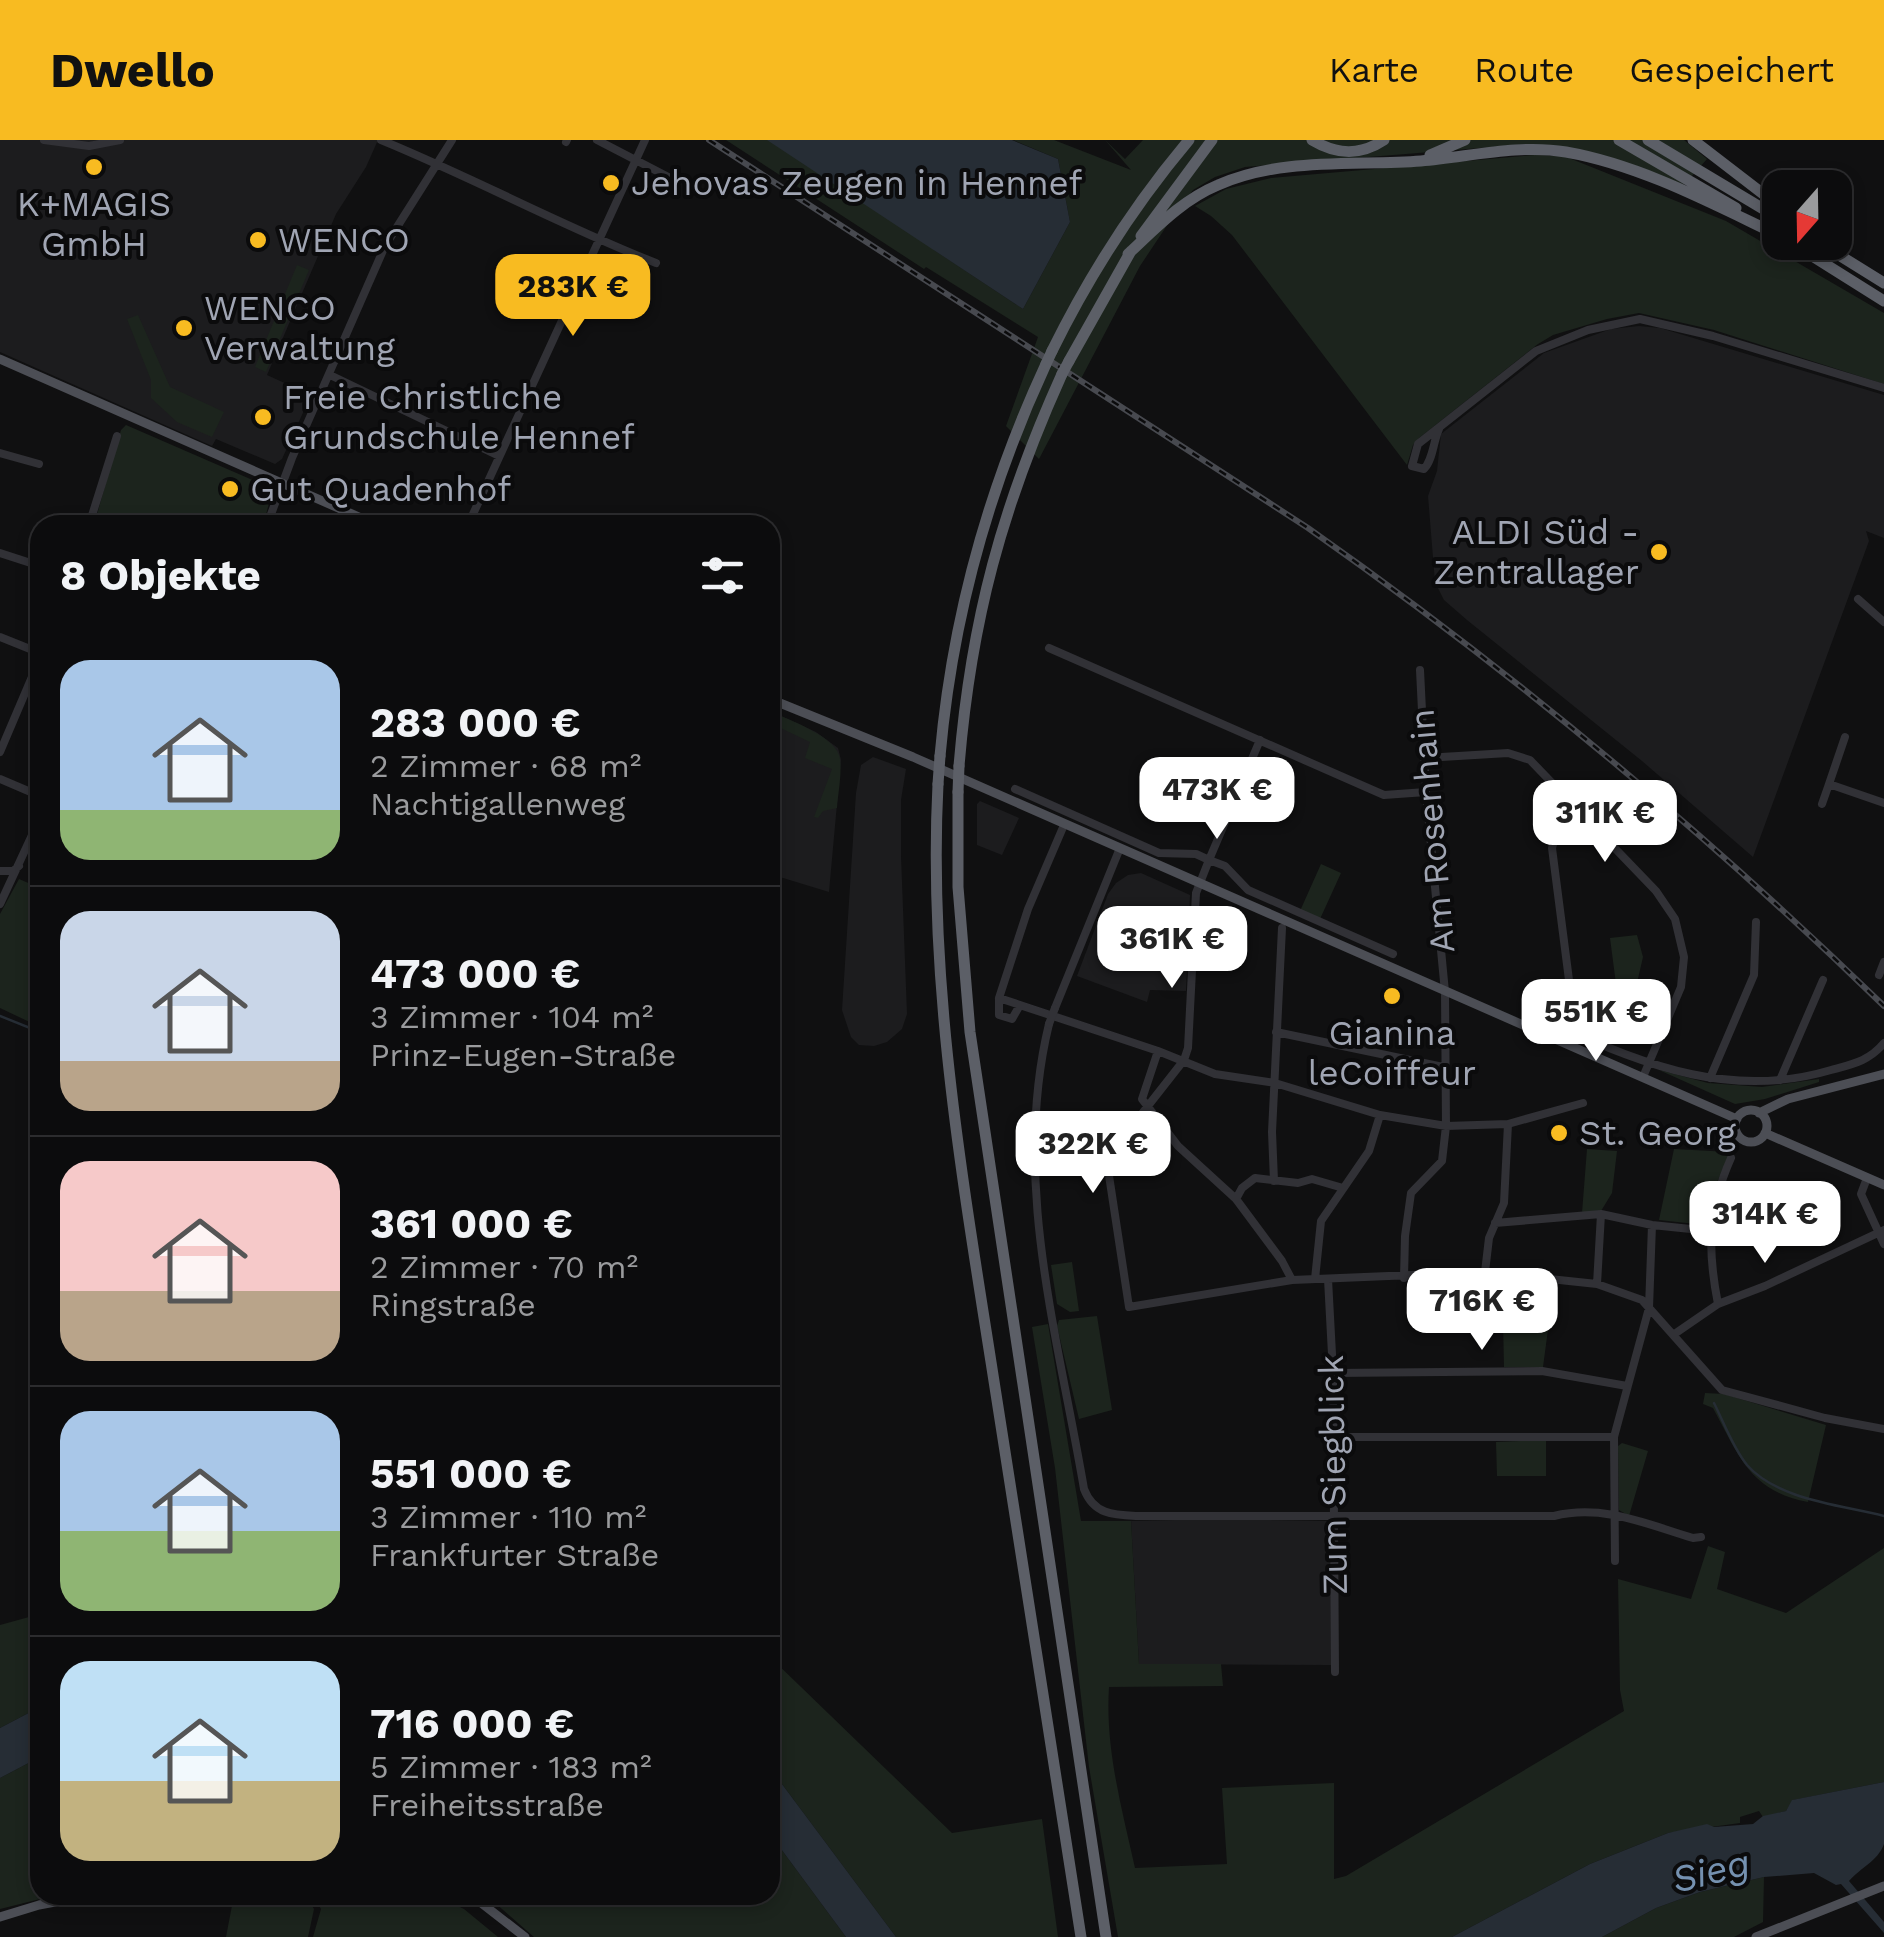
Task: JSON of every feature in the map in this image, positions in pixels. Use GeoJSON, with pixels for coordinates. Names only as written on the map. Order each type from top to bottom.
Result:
{"type":"FeatureCollection","features":[{"type":"Feature","properties":{"kind":"highway"},"geometry":{"type":"LineString","coordinates":[[1161,173],[1179,140]]}},
{"type":"Feature","properties":{"kind":"highway"},"geometry":{"type":"LineString","coordinates":[[1081,1937],[965,1192],[938,961],[938,784],[952,656],[976,552],[1009,453],[1052,351],[1098,268],[1148,190],[1189,140]]}},
{"type":"Feature","properties":{"kind":"highway"},"geometry":{"type":"LineString","coordinates":[[1106,1937],[966,996],[958,887],[958,792],[971,659],[992,558],[1026,459],[1062,374],[1128,254],[1212,140]]}},
{"type":"Feature","properties":{"kind":"highway"},"geometry":{"type":"LineString","coordinates":[[1312,140],[1328,148],[1355,152],[1384,140]]}},
{"type":"Feature","properties":{"kind":"highway"},"geometry":{"type":"LineString","coordinates":[[1402,162],[1445,150],[1464,140]]}},
{"type":"Feature","properties":{"kind":"highway"},"geometry":{"type":"LineString","coordinates":[[1619,140],[1762,225]]}},
{"type":"Feature","properties":{"kind":"highway"},"geometry":{"type":"LineString","coordinates":[[1648,140],[1762,208]]}},
{"type":"Feature","properties":{"kind":"highway"},"geometry":{"type":"LineString","coordinates":[[1693,140],[1762,193]]}},
{"type":"Feature","properties":{"kind":"highway"},"geometry":{"type":"LineString","coordinates":[[1128,254],[1175,211],[1230,180],[1269,170],[1529,150],[1564,152],[1656,180],[1762,229]]}},
{"type":"Feature","properties":{"kind":"highway"},"geometry":{"type":"LineString","coordinates":[[1818,260],[1884,300]]}},
{"type":"Feature","properties":{"kind":"highway"},"geometry":{"type":"LineString","coordinates":[[1847,260],[1884,284]]}},
{"type":"Feature","properties":{"kind":"main road"},"geometry":{"type":"LineString","coordinates":[[0,359],[354,515]]}},
{"type":"Feature","properties":{"kind":"main road"},"geometry":{"type":"LineString","coordinates":[[780,703],[913,757],[1737,1119]]}},
{"type":"Feature","properties":{"kind":"main road"},"geometry":{"type":"LineString","coordinates":[[1737,1119],[1749,1111],[1759,1113],[1788,1100],[1884,1074]]}},
{"type":"Feature","properties":{"kind":"main road"},"geometry":{"type":"LineString","coordinates":[[1737,1119],[1736,1132],[1742,1140],[1757,1141],[1765,1133],[1766,1124],[1759,1113]]}},
{"type":"Feature","properties":{"kind":"main road"},"geometry":{"type":"LineString","coordinates":[[1765,1133],[1884,1184]]}},
{"type":"Feature","properties":{"kind":"main road"},"geometry":{"type":"LineString","coordinates":[[1756,1937],[1884,1886]]}},
{"type":"Feature","properties":{"kind":"main road"},"geometry":{"type":"LineString","coordinates":[[0,1917],[38,1905]]}},
{"type":"Feature","properties":{"kind":"main road"},"geometry":{"type":"LineString","coordinates":[[485,1905],[525,1937]]}},
{"type":"Feature","properties":{"kind":"street"},"geometry":{"type":"LineString","coordinates":[[44,140],[89,146],[120,140]]}},
{"type":"Feature","properties":{"kind":"street"},"geometry":{"type":"LineString","coordinates":[[381,140],[598,240],[656,262]]}},
{"type":"Feature","properties":{"kind":"street"},"geometry":{"type":"LineString","coordinates":[[271,515],[385,246],[452,140]]}},
{"type":"Feature","properties":{"kind":"street"},"geometry":{"type":"LineString","coordinates":[[597,140],[631,154],[635,162],[678,182]]}},
{"type":"Feature","properties":{"kind":"street"},"geometry":{"type":"LineString","coordinates":[[472,515],[645,140]]}},
{"type":"Feature","properties":{"kind":"street"},"geometry":{"type":"LineString","coordinates":[[1438,429],[1430,464],[1418,470],[1412,466],[1412,459],[1418,444],[1536,351],[1588,330],[1640,319],[1713,336],[1884,388]]}},
{"type":"Feature","properties":{"kind":"street"},"geometry":{"type":"LineString","coordinates":[[330,375],[499,456]]}},
{"type":"Feature","properties":{"kind":"street"},"geometry":{"type":"LineString","coordinates":[[92,515],[117,436]]}},
{"type":"Feature","properties":{"kind":"street"},"geometry":{"type":"LineString","coordinates":[[0,453],[39,464]]}},
{"type":"Feature","properties":{"kind":"street"},"geometry":{"type":"LineString","coordinates":[[0,553],[30,563]]}},
{"type":"Feature","properties":{"kind":"street"},"geometry":{"type":"LineString","coordinates":[[1858,599],[1884,622]]}},
{"type":"Feature","properties":{"kind":"street"},"geometry":{"type":"LineString","coordinates":[[0,637],[30,651]]}},
{"type":"Feature","properties":{"kind":"street"},"geometry":{"type":"LineString","coordinates":[[1049,648],[1384,794],[1426,792]]}},
{"type":"Feature","properties":{"kind":"street","name":"Am Rosenhain"},"geometry":{"type":"LineString","coordinates":[[1404,1278],[1404,1236],[1411,1193],[1442,1161],[1446,1126],[1445,992],[1426,792],[1420,670]]}},
{"type":"Feature","properties":{"kind":"street"},"geometry":{"type":"LineString","coordinates":[[1,746],[30,686]]}},
{"type":"Feature","properties":{"kind":"street"},"geometry":{"type":"LineString","coordinates":[[1822,804],[1846,736]]}},
{"type":"Feature","properties":{"kind":"street"},"geometry":{"type":"LineString","coordinates":[[1260,740],[1196,893],[1188,1048],[1184,1060],[1122,1139],[1108,1169],[1129,1306],[1292,1280],[1485,1272],[1598,1284],[1642,1300],[1722,1390],[1825,1418],[1884,1428]]}},
{"type":"Feature","properties":{"kind":"street"},"geometry":{"type":"LineString","coordinates":[[1424,758],[1520,755],[1537,766],[1665,902],[1682,940],[1681,988],[1643,1077]]}},
{"type":"Feature","properties":{"kind":"street"},"geometry":{"type":"LineString","coordinates":[[0,779],[30,792]]}},
{"type":"Feature","properties":{"kind":"street"},"geometry":{"type":"LineString","coordinates":[[1829,784],[1884,804]]}},
{"type":"Feature","properties":{"kind":"street"},"geometry":{"type":"LineString","coordinates":[[1014,789],[1159,853],[1196,854],[1224,866],[1248,890],[1393,954]]}},
{"type":"Feature","properties":{"kind":"street"},"geometry":{"type":"LineString","coordinates":[[1575,806],[1559,824],[1552,848],[1569,980],[1556,1022],[1615,1052],[1649,1063],[1750,1083],[1819,1074],[1872,1058],[1884,1043]]}},
{"type":"Feature","properties":{"kind":"street"},"geometry":{"type":"LineString","coordinates":[[1020,1005],[1012,1018],[1000,1015],[1000,998],[1028,909],[1064,825]]}},
{"type":"Feature","properties":{"kind":"street"},"geometry":{"type":"LineString","coordinates":[[0,904],[29,845]]}},
{"type":"Feature","properties":{"kind":"street"},"geometry":{"type":"LineString","coordinates":[[1120,848],[1048,1024],[1040,1083],[1035,1196],[1050,1319],[1088,1500],[1110,1514],[1554,1516],[1614,1512],[1693,1538],[1701,1537]]}},
{"type":"Feature","properties":{"kind":"street"},"geometry":{"type":"LineString","coordinates":[[0,871],[13,871],[19,866]]}},
{"type":"Feature","properties":{"kind":"street"},"geometry":{"type":"LineString","coordinates":[[1710,1078],[1754,975],[1756,922]]}},
{"type":"Feature","properties":{"kind":"street"},"geometry":{"type":"LineString","coordinates":[[1274,1180],[1272,1132],[1282,928]]}},
{"type":"Feature","properties":{"kind":"street"},"geometry":{"type":"LineString","coordinates":[[1878,977],[1884,962]]}},
{"type":"Feature","properties":{"kind":"street"},"geometry":{"type":"LineString","coordinates":[[1780,1080],[1823,980]]}},
{"type":"Feature","properties":{"kind":"street"},"geometry":{"type":"LineString","coordinates":[[1000,998],[1215,1074],[1274,1083],[1380,1115],[1446,1126],[1508,1124],[1583,1103]]}},
{"type":"Feature","properties":{"kind":"street"},"geometry":{"type":"LineString","coordinates":[[1276,1032],[1444,1066]]}},
{"type":"Feature","properties":{"kind":"street"},"geometry":{"type":"LineString","coordinates":[[1158,1051],[1142,1098],[1178,1146],[1236,1199],[1282,1260],[1292,1280]]}},
{"type":"Feature","properties":{"kind":"street"},"geometry":{"type":"LineString","coordinates":[[1315,1280],[1321,1221],[1369,1151],[1380,1115]]}},
{"type":"Feature","properties":{"kind":"street"},"geometry":{"type":"LineString","coordinates":[[1485,1272],[1488,1238],[1504,1203],[1508,1124]]}},
{"type":"Feature","properties":{"kind":"street"},"geometry":{"type":"LineString","coordinates":[[1718,1304],[1710,1231],[1716,1192],[1731,1158]]}},
{"type":"Feature","properties":{"kind":"street"},"geometry":{"type":"LineString","coordinates":[[1236,1199],[1242,1188],[1256,1178],[1298,1183],[1312,1179],[1343,1188]]}},
{"type":"Feature","properties":{"kind":"street"},"geometry":{"type":"LineString","coordinates":[[1868,1178],[1861,1194],[1884,1244]]}},
{"type":"Feature","properties":{"kind":"street"},"geometry":{"type":"LineString","coordinates":[[1496,1222],[1602,1214],[1652,1225],[1710,1231]]}},
{"type":"Feature","properties":{"kind":"street"},"geometry":{"type":"LineString","coordinates":[[1598,1284],[1602,1214]]}},
{"type":"Feature","properties":{"kind":"street"},"geometry":{"type":"LineString","coordinates":[[1615,1561],[1614,1437],[1649,1308],[1652,1225]]}},
{"type":"Feature","properties":{"kind":"street"},"geometry":{"type":"LineString","coordinates":[[1674,1335],[1718,1304],[1881,1231]]}},
{"type":"Feature","properties":{"kind":"street","name":"Zum Siegblick"},"geometry":{"type":"LineString","coordinates":[[1328,1279],[1333,1373],[1335,1672]]}},
{"type":"Feature","properties":{"kind":"street"},"geometry":{"type":"LineString","coordinates":[[1333,1373],[1542,1371],[1627,1386]]}},
{"type":"Feature","properties":{"kind":"street"},"geometry":{"type":"LineString","coordinates":[[1334,1437],[1614,1437]]}},
{"type":"Feature","properties":{"kind":"shaded area"},"geometry":{"type":"Polygon","coordinates":[[[0,140],[378,140],[336,214],[267,375],[311,395],[282,459],[275,464],[216,439],[212,446],[0,352],[0,140]]]}},
{"type":"Feature","properties":{"kind":"shaded area"},"geometry":{"type":"Polygon","coordinates":[[[726,140],[1012,140],[934,250],[1023,309],[1070,222],[1058,159],[1013,140],[1054,140],[1131,170],[1105,140],[1125,159],[1143,140],[1684,140],[1707,159],[1684,185],[1530,144],[1245,167],[1215,177],[1193,190],[1140,266],[1039,459],[1006,426],[1038,337],[924,269],[726,140]]]}},
{"type":"Feature","properties":{"kind":"shaded area"},"geometry":{"type":"Polygon","coordinates":[[[1534,155],[1564,156],[1726,221],[1762,242],[1762,260],[1793,260],[1884,313],[1884,384],[1714,330],[1639,313],[1553,335],[1538,344],[1419,438],[1407,465],[1232,235],[1195,206],[1226,189],[1271,178],[1534,155]]]}},
{"type":"Feature","properties":{"kind":"shaded area"},"geometry":{"type":"Polygon","coordinates":[[[297,265],[309,270],[266,372],[255,367],[297,265]]]}},
{"type":"Feature","properties":{"kind":"shaded area"},"geometry":{"type":"Polygon","coordinates":[[[138,315],[170,387],[224,412],[212,437],[177,422],[151,398],[151,380],[127,319],[138,315]]]}},
{"type":"Feature","properties":{"kind":"shaded area"},"geometry":{"type":"Polygon","coordinates":[[[1660,328],[1884,395],[1884,538],[1866,531],[1869,541],[1753,857],[1642,761],[1467,620],[1444,600],[1435,582],[1428,496],[1437,471],[1441,434],[1544,353],[1611,329],[1660,328]]]}},
{"type":"Feature","properties":{"kind":"shaded area"},"geometry":{"type":"Polygon","coordinates":[[[126,425],[273,489],[266,515],[97,515],[121,430],[126,425]]]}},
{"type":"Feature","properties":{"kind":"shaded area"},"geometry":{"type":"Polygon","coordinates":[[[780,716],[816,732],[838,748],[841,760],[829,892],[780,877],[780,716]]]}},
{"type":"Feature","properties":{"kind":"shaded area"},"geometry":{"type":"Polygon","coordinates":[[[780,716],[831,743],[840,759],[837,808],[823,811],[818,818],[814,817],[832,769],[805,758],[810,742],[780,728],[780,716]]]}},
{"type":"Feature","properties":{"kind":"shaded area"},"geometry":{"type":"Polygon","coordinates":[[[873,757],[906,769],[901,800],[901,856],[907,1014],[902,1029],[887,1042],[874,1046],[859,1045],[851,1037],[842,1010],[856,793],[861,765],[873,757]]]}},
{"type":"Feature","properties":{"kind":"shaded area"},"geometry":{"type":"Polygon","coordinates":[[[980,801],[1019,818],[1002,855],[977,845],[980,801]]]}},
{"type":"Feature","properties":{"kind":"shaded area"},"geometry":{"type":"Polygon","coordinates":[[[1321,864],[1341,873],[1320,919],[1300,911],[1321,864]]]}},
{"type":"Feature","properties":{"kind":"shaded area"},"geometry":{"type":"Polygon","coordinates":[[[1141,873],[1190,895],[1186,991],[1150,990],[1147,1002],[1077,976],[1108,894],[1128,875],[1141,873]]]}},
{"type":"Feature","properties":{"kind":"shaded area"},"geometry":{"type":"Polygon","coordinates":[[[19,879],[30,884],[30,1022],[0,1008],[0,914],[19,879]]]}},
{"type":"Feature","properties":{"kind":"shaded area"},"geometry":{"type":"Polygon","coordinates":[[[1637,935],[1643,957],[1631,1009],[1610,1002],[1616,984],[1610,938],[1637,935]]]}},
{"type":"Feature","properties":{"kind":"shaded area"},"geometry":{"type":"Polygon","coordinates":[[[1659,1070],[1708,1083],[1762,1087],[1819,1082],[1735,1104],[1659,1070]]]}},
{"type":"Feature","properties":{"kind":"shaded area"},"geometry":{"type":"Polygon","coordinates":[[[1587,1149],[1617,1151],[1612,1193],[1601,1211],[1582,1213],[1587,1149]]]}},
{"type":"Feature","properties":{"kind":"shaded area"},"geometry":{"type":"Polygon","coordinates":[[[1674,1149],[1730,1152],[1713,1192],[1709,1223],[1705,1225],[1659,1220],[1674,1149]]]}},
{"type":"Feature","properties":{"kind":"shaded area"},"geometry":{"type":"Polygon","coordinates":[[[1072,1262],[1079,1311],[1070,1312],[1057,1304],[1051,1265],[1072,1262]]]}},
{"type":"Feature","properties":{"kind":"shaded area"},"geometry":{"type":"Polygon","coordinates":[[[1502,1275],[1533,1277],[1528,1303],[1551,1307],[1543,1367],[1504,1367],[1502,1275]]]}},
{"type":"Feature","properties":{"kind":"shaded area"},"geometry":{"type":"Polygon","coordinates":[[[1097,1316],[1112,1410],[1079,1419],[1057,1326],[1059,1320],[1097,1316]]]}},
{"type":"Feature","properties":{"kind":"shaded area"},"geometry":{"type":"Polygon","coordinates":[[[1048,1324],[1081,1521],[1131,1521],[1139,1664],[1221,1664],[1223,1686],[1109,1687],[1112,1756],[1135,1868],[1227,1864],[1222,1788],[1334,1783],[1334,1879],[1346,1876],[1624,1711],[1620,1690],[1618,1579],[1691,1599],[1708,1546],[1725,1552],[1717,1589],[1786,1613],[1884,1548],[1884,1782],[1793,1800],[1786,1811],[1763,1817],[1759,1811],[1740,1817],[1740,1823],[1668,1833],[1590,1864],[1452,1937],[1118,1937],[1089,1767],[1055,1468],[1032,1327],[1048,1324]]]}},
{"type":"Feature","properties":{"kind":"shaded area"},"geometry":{"type":"Polygon","coordinates":[[[1705,1393],[1724,1394],[1826,1425],[1808,1502],[1772,1489],[1748,1469],[1713,1408],[1703,1404],[1705,1393]]]}},
{"type":"Feature","properties":{"kind":"shaded area"},"geometry":{"type":"Polygon","coordinates":[[[1546,1440],[1546,1476],[1497,1476],[1496,1442],[1546,1440]]]}},
{"type":"Feature","properties":{"kind":"shaded area"},"geometry":{"type":"Polygon","coordinates":[[[1622,1443],[1648,1451],[1629,1516],[1619,1510],[1618,1446],[1622,1443]]]}},
{"type":"Feature","properties":{"kind":"shaded area"},"geometry":{"type":"Polygon","coordinates":[[[1131,1521],[1330,1521],[1332,1665],[1139,1664],[1131,1521]]]}},
{"type":"Feature","properties":{"kind":"shaded area"},"geometry":{"type":"Polygon","coordinates":[[[30,1617],[30,1712],[0,1728],[0,1625],[30,1617]]]}},
{"type":"Feature","properties":{"kind":"shaded area"},"geometry":{"type":"Polygon","coordinates":[[[780,1667],[952,1833],[1042,1819],[1058,1937],[896,1937],[780,1781],[780,1667]]]}},
{"type":"Feature","properties":{"kind":"shaded area"},"geometry":{"type":"Polygon","coordinates":[[[30,1762],[30,1902],[0,1909],[0,1778],[30,1762]]]}},
{"type":"Feature","properties":{"kind":"shaded area"},"geometry":{"type":"Polygon","coordinates":[[[780,1848],[846,1937],[534,1937],[497,1905],[780,1905],[780,1848]]]}},
{"type":"Feature","properties":{"kind":"shaded area"},"geometry":{"type":"Polygon","coordinates":[[[1764,1877],[1763,1922],[1734,1937],[1602,1937],[1656,1908],[1700,1892],[1764,1877]]]}},
{"type":"Feature","properties":{"kind":"shaded area"},"geometry":{"type":"Polygon","coordinates":[[[232,1905],[312,1905],[314,1909],[308,1937],[226,1937],[232,1905]]]}},
{"type":"Feature","properties":{"kind":"shaded area"},"geometry":{"type":"Polygon","coordinates":[[[318,1905],[456,1905],[498,1937],[313,1937],[321,1909],[318,1905]]]}},
{"type":"Feature","properties":{"kind":"water"},"geometry":{"type":"Polygon","coordinates":[[[767,140],[1012,140],[1058,159],[1070,222],[1023,309],[767,140]]]}},
{"type":"Feature","properties":{"kind":"water"},"geometry":{"type":"Polygon","coordinates":[[[30,1712],[30,1762],[0,1778],[0,1728],[30,1712]]]}},
{"type":"Feature","properties":{"kind":"water"},"geometry":{"type":"Polygon","coordinates":[[[780,1781],[896,1937],[846,1937],[780,1848],[780,1781]]]}},
{"type":"Feature","properties":{"kind":"water","name":"Sieg"},"geometry":{"type":"Polygon","coordinates":[[[1884,1782],[1884,1844],[1873,1860],[1849,1881],[1884,1922],[1884,1933],[1841,1884],[1814,1873],[1764,1877],[1700,1892],[1656,1908],[1602,1937],[1452,1937],[1590,1864],[1668,1833],[1707,1824],[1753,1824],[1763,1816],[1786,1811],[1792,1800],[1884,1782]]]}},
{"type":"Feature","properties":{"kind":"waterway"},"geometry":{"type":"LineString","coordinates":[[0,1016],[30,1028]]}},
{"type":"Feature","properties":{"kind":"waterway"},"geometry":{"type":"LineString","coordinates":[[1714,1403],[1737,1451],[1760,1477],[1811,1500],[1884,1516]]}},
{"type":"Feature","properties":{"kind":"railway"},"geometry":{"type":"LineString","coordinates":[[709,140],[1308,528],[1384,583],[1533,697],[1677,816],[1884,1006]]}},
{"type":"Feature","properties":{"kind":"place","name":"K+MAGIS GmbH"},"geometry":{"type":"Point","coordinates":[94,167]}},
{"type":"Feature","properties":{"kind":"place","name":"Jehovas Zeugen in Hennef"},"geometry":{"type":"Point","coordinates":[611,183]}},
{"type":"Feature","properties":{"kind":"place","name":"WENCO"},"geometry":{"type":"Point","coordinates":[258,240]}},
{"type":"Feature","properties":{"kind":"place","name":"WENCO Verwaltung"},"geometry":{"type":"Point","coordinates":[184,328]}},
{"type":"Feature","properties":{"kind":"place","name":"Freie Christliche Grundschule Hennef"},"geometry":{"type":"Point","coordinates":[263,417]}},
{"type":"Feature","properties":{"kind":"place","name":"Gut Quadenhof"},"geometry":{"type":"Point","coordinates":[230,489]}},
{"type":"Feature","properties":{"kind":"place","name":"ALDI Süd - Zentrallager"},"geometry":{"type":"Point","coordinates":[1659,552]}},
{"type":"Feature","properties":{"kind":"place","name":"Gianina leCoiffeur"},"geometry":{"type":"Point","coordinates":[1392,996]}},
{"type":"Feature","properties":{"kind":"place","name":"St. Georg"},"geometry":{"type":"Point","coordinates":[1559,1133]}}]}
